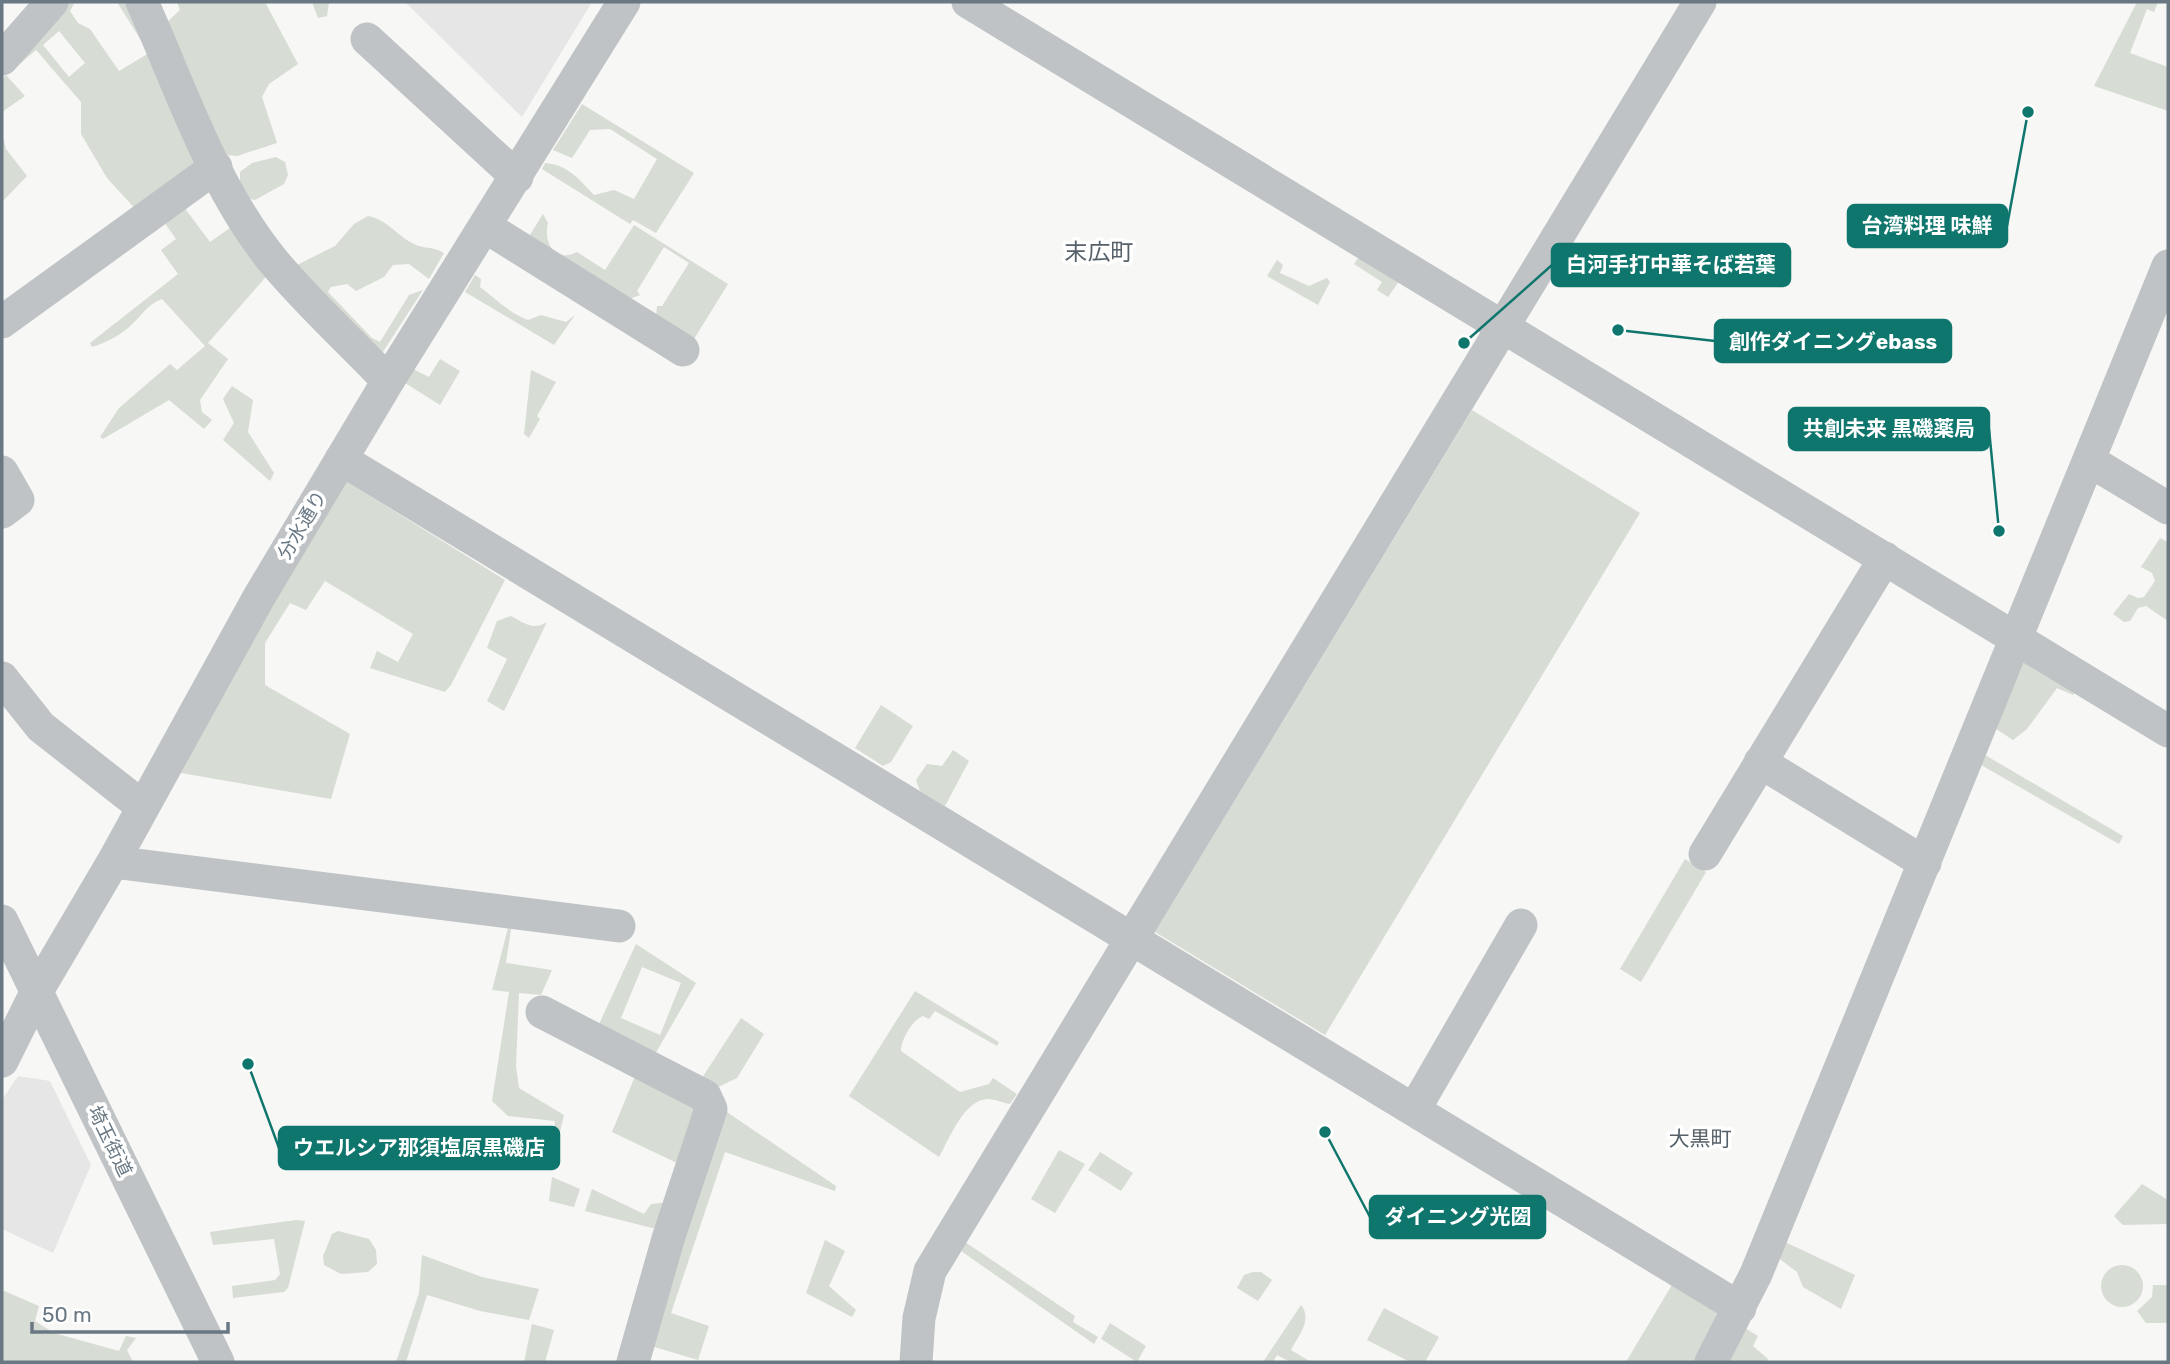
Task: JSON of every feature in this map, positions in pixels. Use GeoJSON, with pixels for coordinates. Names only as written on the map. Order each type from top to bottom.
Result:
{"type":"FeatureCollection","features":[{"type":"Feature","properties":{"kind":"street"},"geometry":{"type":"LineString","coordinates":[[2,59],[52,2]]}},
{"type":"Feature","properties":{"kind":"street"},"geometry":{"type":"LineString","coordinates":[[142,2],[216,167],[247,223],[274,262],[388,381]]}},
{"type":"Feature","properties":{"kind":"street","name":"分水通り"},"geometry":{"type":"LineString","coordinates":[[2,1061],[37,991],[113,862],[259,597],[388,381],[624,2]]}},
{"type":"Feature","properties":{"kind":"street"},"geometry":{"type":"LineString","coordinates":[[968,2],[2168,731]]}},
{"type":"Feature","properties":{"kind":"street"},"geometry":{"type":"LineString","coordinates":[[916,1362],[919,1318],[930,1271],[1700,2]]}},
{"type":"Feature","properties":{"kind":"street"},"geometry":{"type":"LineString","coordinates":[[367,39],[517,177]]}},
{"type":"Feature","properties":{"kind":"street"},"geometry":{"type":"LineString","coordinates":[[2,322],[216,167]]}},
{"type":"Feature","properties":{"kind":"street"},"geometry":{"type":"LineString","coordinates":[[486,227],[683,350]]}},
{"type":"Feature","properties":{"kind":"street"},"geometry":{"type":"LineString","coordinates":[[1711,1362],[1740,1308],[2090,461],[2157,327],[2168,267]]}},
{"type":"Feature","properties":{"kind":"street"},"geometry":{"type":"LineString","coordinates":[[341,459],[1740,1308]]}},
{"type":"Feature","properties":{"kind":"street"},"geometry":{"type":"LineString","coordinates":[[2090,461],[2168,508]]}},
{"type":"Feature","properties":{"kind":"street"},"geometry":{"type":"LineString","coordinates":[[2,471],[18,500],[2,512]]}},
{"type":"Feature","properties":{"kind":"street"},"geometry":{"type":"LineString","coordinates":[[1705,854],[1885,558]]}},
{"type":"Feature","properties":{"kind":"street"},"geometry":{"type":"LineString","coordinates":[[2,678],[41,727],[143,807]]}},
{"type":"Feature","properties":{"kind":"street"},"geometry":{"type":"LineString","coordinates":[[1760,762],[1925,863]]}},
{"type":"Feature","properties":{"kind":"street"},"geometry":{"type":"LineString","coordinates":[[113,862],[619,926]]}},
{"type":"Feature","properties":{"kind":"street","name":"埼玉街道"},"geometry":{"type":"LineString","coordinates":[[2,921],[218,1362]]}},
{"type":"Feature","properties":{"kind":"street"},"geometry":{"type":"LineString","coordinates":[[1414,1110],[1521,925]]}},
{"type":"Feature","properties":{"kind":"street"},"geometry":{"type":"LineString","coordinates":[[542,1012],[705,1096],[711,1109],[668,1239],[633,1362]]}},
{"type":"Feature","properties":{"kind":"shaded area"},"geometry":{"type":"Polygon","coordinates":[[[65,2],[75,2],[70,11],[78,23],[90,29],[119,71],[149,53],[117,2],[135,2],[166,23],[180,10],[177,2],[265,2],[298,64],[269,84],[262,97],[277,143],[237,156],[226,155],[140,214],[107,178],[81,134],[81,102],[36,50],[14,69],[65,2]],[[59,31],[43,45],[69,77],[85,63],[59,31]]]}},
{"type":"Feature","properties":{"kind":"shaded area"},"geometry":{"type":"Polygon","coordinates":[[[312,2],[329,2],[327,16],[318,18],[312,2]]]}},
{"type":"Feature","properties":{"kind":"shaded area"},"geometry":{"type":"Polygon","coordinates":[[[405,2],[592,2],[522,117],[405,2]]]}},
{"type":"Feature","properties":{"kind":"shaded area"},"geometry":{"type":"Polygon","coordinates":[[[2137,2],[2158,2],[2154,12],[2147,9],[2130,53],[2168,67],[2168,111],[2094,86],[2137,2]]]}},
{"type":"Feature","properties":{"kind":"shaded area"},"geometry":{"type":"Polygon","coordinates":[[[6,75],[25,96],[2,112],[2,79],[6,75]]]}},
{"type":"Feature","properties":{"kind":"shaded area"},"geometry":{"type":"Polygon","coordinates":[[[582,104],[694,173],[656,233],[633,220],[630,224],[542,169],[545,163],[567,170],[594,195],[614,190],[634,199],[657,159],[610,129],[590,130],[572,158],[553,150],[582,104]]]}},
{"type":"Feature","properties":{"kind":"shaded area"},"geometry":{"type":"Polygon","coordinates":[[[2,133],[6,149],[27,176],[2,202],[2,133]]]}},
{"type":"Feature","properties":{"kind":"shaded area"},"geometry":{"type":"Polygon","coordinates":[[[276,157],[285,162],[288,175],[284,184],[255,200],[247,198],[240,181],[240,172],[252,163],[276,157]]]}},
{"type":"Feature","properties":{"kind":"shaded area"},"geometry":{"type":"Polygon","coordinates":[[[184,207],[210,242],[237,223],[271,271],[208,343],[228,359],[200,400],[202,412],[212,420],[204,429],[169,400],[103,439],[100,437],[119,408],[170,364],[177,370],[205,346],[162,299],[152,304],[115,337],[92,347],[90,343],[178,274],[161,250],[176,239],[164,222],[184,207]]]}},
{"type":"Feature","properties":{"kind":"shaded area"},"geometry":{"type":"Polygon","coordinates":[[[543,214],[548,223],[549,244],[562,255],[577,252],[605,270],[634,225],[728,284],[694,339],[656,316],[657,306],[662,306],[689,263],[664,247],[637,291],[640,295],[629,299],[528,238],[543,214]]]}},
{"type":"Feature","properties":{"kind":"shaded area"},"geometry":{"type":"Polygon","coordinates":[[[368,216],[386,224],[416,245],[444,253],[429,279],[409,264],[393,265],[384,277],[356,291],[347,284],[331,287],[328,292],[372,338],[380,342],[409,295],[423,290],[379,358],[295,266],[335,246],[354,224],[368,216]]]}},
{"type":"Feature","properties":{"kind":"shaded area"},"geometry":{"type":"Polygon","coordinates":[[[1360,255],[1400,280],[1388,297],[1377,290],[1382,282],[1354,264],[1360,255]]]}},
{"type":"Feature","properties":{"kind":"shaded area"},"geometry":{"type":"Polygon","coordinates":[[[1277,260],[1283,265],[1280,273],[1309,286],[1327,278],[1330,282],[1318,305],[1267,276],[1277,260]]]}},
{"type":"Feature","properties":{"kind":"shaded area"},"geometry":{"type":"Polygon","coordinates":[[[475,275],[481,279],[480,287],[509,310],[528,320],[541,315],[566,322],[575,315],[554,345],[465,292],[475,275]]]}},
{"type":"Feature","properties":{"kind":"shaded area"},"geometry":{"type":"Polygon","coordinates":[[[440,359],[460,371],[440,405],[405,383],[413,369],[429,377],[440,359]]]}},
{"type":"Feature","properties":{"kind":"shaded area"},"geometry":{"type":"Polygon","coordinates":[[[531,370],[556,382],[537,416],[540,419],[529,438],[524,434],[531,370]]]}},
{"type":"Feature","properties":{"kind":"shaded area"},"geometry":{"type":"Polygon","coordinates":[[[232,386],[253,400],[248,432],[274,473],[270,481],[223,440],[234,423],[223,399],[232,386]]]}},
{"type":"Feature","properties":{"kind":"shaded area"},"geometry":{"type":"Polygon","coordinates":[[[1472,410],[1640,513],[1325,1035],[1155,932],[1472,410]]]}},
{"type":"Feature","properties":{"kind":"shaded area"},"geometry":{"type":"Polygon","coordinates":[[[346,481],[505,580],[451,685],[445,692],[370,668],[377,651],[398,662],[413,634],[325,581],[306,610],[290,603],[265,643],[265,685],[350,734],[331,799],[181,773],[239,656],[346,481]]]}},
{"type":"Feature","properties":{"kind":"shaded area"},"geometry":{"type":"Polygon","coordinates":[[[2160,538],[2168,542],[2168,621],[2146,606],[2138,608],[2130,621],[2124,622],[2113,614],[2129,594],[2138,598],[2144,597],[2155,581],[2152,573],[2141,567],[2160,538]]]}},
{"type":"Feature","properties":{"kind":"shaded area"},"geometry":{"type":"Polygon","coordinates":[[[511,616],[533,626],[547,622],[504,711],[487,701],[507,659],[487,648],[497,621],[511,616]]]}},
{"type":"Feature","properties":{"kind":"shaded area"},"geometry":{"type":"Polygon","coordinates":[[[2028,653],[2080,687],[2073,695],[2057,688],[2027,729],[2013,740],[1996,729],[2028,653]]]}},
{"type":"Feature","properties":{"kind":"shaded area"},"geometry":{"type":"Polygon","coordinates":[[[881,705],[913,726],[891,762],[883,766],[855,748],[881,705]]]}},
{"type":"Feature","properties":{"kind":"shaded area"},"geometry":{"type":"Polygon","coordinates":[[[953,750],[969,761],[945,806],[920,791],[916,780],[927,764],[942,766],[953,750]]]}},
{"type":"Feature","properties":{"kind":"shaded area"},"geometry":{"type":"Polygon","coordinates":[[[1985,755],[2123,836],[2119,844],[1981,765],[1985,755]]]}},
{"type":"Feature","properties":{"kind":"shaded area"},"geometry":{"type":"Polygon","coordinates":[[[1685,859],[1706,872],[1641,982],[1620,969],[1685,859]]]}},
{"type":"Feature","properties":{"kind":"shaded area"},"geometry":{"type":"Polygon","coordinates":[[[508,928],[511,929],[506,963],[552,970],[541,995],[519,993],[516,1066],[519,1088],[564,1115],[556,1149],[552,1148],[555,1121],[508,1116],[492,1101],[509,992],[492,990],[508,928]]]}},
{"type":"Feature","properties":{"kind":"shaded area"},"geometry":{"type":"Polygon","coordinates":[[[636,944],[696,983],[654,1056],[599,1024],[636,944]],[[642,967],[621,1018],[660,1035],[681,983],[642,967]]]}},
{"type":"Feature","properties":{"kind":"shaded area"},"geometry":{"type":"Polygon","coordinates":[[[915,991],[999,1042],[997,1046],[935,1011],[929,1019],[923,1016],[911,1026],[901,1051],[960,1092],[989,1084],[993,1078],[1017,1094],[1010,1104],[988,1099],[972,1106],[958,1122],[939,1157],[849,1096],[915,991]]]}},
{"type":"Feature","properties":{"kind":"shaded area"},"geometry":{"type":"Polygon","coordinates":[[[741,1018],[764,1034],[737,1078],[714,1089],[700,1081],[741,1018]]]}},
{"type":"Feature","properties":{"kind":"shaded area"},"geometry":{"type":"Polygon","coordinates":[[[638,1069],[697,1099],[681,1165],[612,1132],[638,1069]]]}},
{"type":"Feature","properties":{"kind":"shaded area"},"geometry":{"type":"Polygon","coordinates":[[[18,1076],[50,1081],[91,1165],[53,1253],[2,1229],[2,1100],[18,1076]]]}},
{"type":"Feature","properties":{"kind":"shaded area"},"geometry":{"type":"Polygon","coordinates":[[[721,1108],[836,1186],[835,1191],[725,1152],[671,1313],[709,1326],[698,1360],[648,1345],[721,1108]]]}},
{"type":"Feature","properties":{"kind":"shaded area"},"geometry":{"type":"Polygon","coordinates":[[[1059,1150],[1085,1164],[1055,1213],[1031,1199],[1059,1150]]]}},
{"type":"Feature","properties":{"kind":"shaded area"},"geometry":{"type":"Polygon","coordinates":[[[1100,1152],[1133,1173],[1121,1191],[1088,1170],[1100,1152]]]}},
{"type":"Feature","properties":{"kind":"shaded area"},"geometry":{"type":"Polygon","coordinates":[[[552,1177],[580,1189],[574,1207],[549,1201],[552,1177]]]}},
{"type":"Feature","properties":{"kind":"shaded area"},"geometry":{"type":"Polygon","coordinates":[[[2142,1184],[2168,1200],[2168,1224],[2123,1225],[2114,1216],[2142,1184]]]}},
{"type":"Feature","properties":{"kind":"shaded area"},"geometry":{"type":"Polygon","coordinates":[[[592,1189],[644,1214],[651,1204],[670,1202],[660,1230],[585,1211],[592,1189]]]}},
{"type":"Feature","properties":{"kind":"shaded area"},"geometry":{"type":"Polygon","coordinates":[[[305,1221],[288,1288],[284,1292],[233,1298],[232,1286],[275,1280],[280,1274],[274,1239],[213,1245],[210,1232],[305,1221]]]}},
{"type":"Feature","properties":{"kind":"shaded area"},"geometry":{"type":"Polygon","coordinates":[[[338,1231],[369,1239],[376,1250],[377,1264],[368,1272],[341,1274],[324,1265],[323,1256],[332,1234],[338,1231]]]}},
{"type":"Feature","properties":{"kind":"shaded area"},"geometry":{"type":"Polygon","coordinates":[[[825,1240],[845,1251],[829,1286],[856,1310],[852,1317],[806,1293],[825,1240]]]}},
{"type":"Feature","properties":{"kind":"shaded area"},"geometry":{"type":"Polygon","coordinates":[[[1783,1241],[1855,1275],[1841,1309],[1803,1287],[1797,1272],[1777,1257],[1783,1241]]]}},
{"type":"Feature","properties":{"kind":"shaded area"},"geometry":{"type":"Polygon","coordinates":[[[965,1242],[1075,1316],[1073,1322],[1098,1337],[1094,1344],[961,1251],[965,1242]]]}},
{"type":"Feature","properties":{"kind":"shaded area"},"geometry":{"type":"Polygon","coordinates":[[[422,1255],[482,1277],[539,1289],[529,1320],[480,1311],[427,1295],[406,1362],[396,1362],[419,1293],[422,1255]]]}},
{"type":"Feature","properties":{"kind":"shaded area"},"geometry":{"type":"Polygon","coordinates":[[[2122,1265],[2137,1271],[2143,1286],[2137,1301],[2122,1307],[2107,1301],[2101,1286],[2107,1271],[2122,1265]]]}},
{"type":"Feature","properties":{"kind":"shaded area"},"geometry":{"type":"Polygon","coordinates":[[[1261,1272],[1272,1280],[1258,1301],[1237,1288],[1244,1275],[1261,1272]]]}},
{"type":"Feature","properties":{"kind":"shaded area"},"geometry":{"type":"Polygon","coordinates":[[[1673,1283],[1726,1314],[1698,1362],[1626,1362],[1673,1283]]]}},
{"type":"Feature","properties":{"kind":"shaded area"},"geometry":{"type":"Polygon","coordinates":[[[2153,1285],[2168,1285],[2168,1323],[2146,1323],[2137,1311],[2152,1297],[2153,1285]]]}},
{"type":"Feature","properties":{"kind":"shaded area"},"geometry":{"type":"Polygon","coordinates":[[[2,1290],[39,1306],[35,1321],[54,1333],[119,1351],[126,1336],[136,1338],[127,1350],[133,1362],[2,1362],[2,1290]]]}},
{"type":"Feature","properties":{"kind":"shaded area"},"geometry":{"type":"Polygon","coordinates":[[[1301,1305],[1305,1322],[1291,1350],[1311,1362],[1290,1362],[1277,1355],[1273,1362],[1263,1362],[1301,1305]]]}},
{"type":"Feature","properties":{"kind":"shaded area"},"geometry":{"type":"Polygon","coordinates":[[[1384,1308],[1439,1337],[1425,1362],[1410,1362],[1367,1340],[1384,1308]]]}},
{"type":"Feature","properties":{"kind":"shaded area"},"geometry":{"type":"Polygon","coordinates":[[[1110,1323],[1146,1346],[1137,1362],[1101,1339],[1110,1323]]]}},
{"type":"Feature","properties":{"kind":"shaded area"},"geometry":{"type":"Polygon","coordinates":[[[532,1324],[554,1330],[545,1362],[524,1362],[532,1324]]]}},
{"type":"Feature","properties":{"kind":"shaded area"},"geometry":{"type":"Polygon","coordinates":[[[1745,1328],[1758,1336],[1753,1346],[1768,1359],[1766,1362],[1726,1362],[1745,1328]]]}},
{"type":"Feature","properties":{"kind":"place","name":"台湾料理 味鮮"},"geometry":{"type":"Point","coordinates":[2028,112]}},
{"type":"Feature","properties":{"kind":"place","name":"創作ダイニングebass"},"geometry":{"type":"Point","coordinates":[1618,330]}},
{"type":"Feature","properties":{"kind":"place","name":"白河手打中華そば若葉"},"geometry":{"type":"Point","coordinates":[1464,343]}},
{"type":"Feature","properties":{"kind":"place","name":"共創未来 黒磯薬局"},"geometry":{"type":"Point","coordinates":[1999,531]}},
{"type":"Feature","properties":{"kind":"place","name":"ウエルシア那須塩原黒磯店"},"geometry":{"type":"Point","coordinates":[248,1064]}},
{"type":"Feature","properties":{"kind":"place","name":"ダイニング光圀"},"geometry":{"type":"Point","coordinates":[1325,1132]}},
{"type":"Feature","properties":{"kind":"district","name":"末広町"},"geometry":{"type":"Point","coordinates":[1099,252]}},
{"type":"Feature","properties":{"kind":"district","name":"大黒町"},"geometry":{"type":"Point","coordinates":[1700,1138]}}]}
